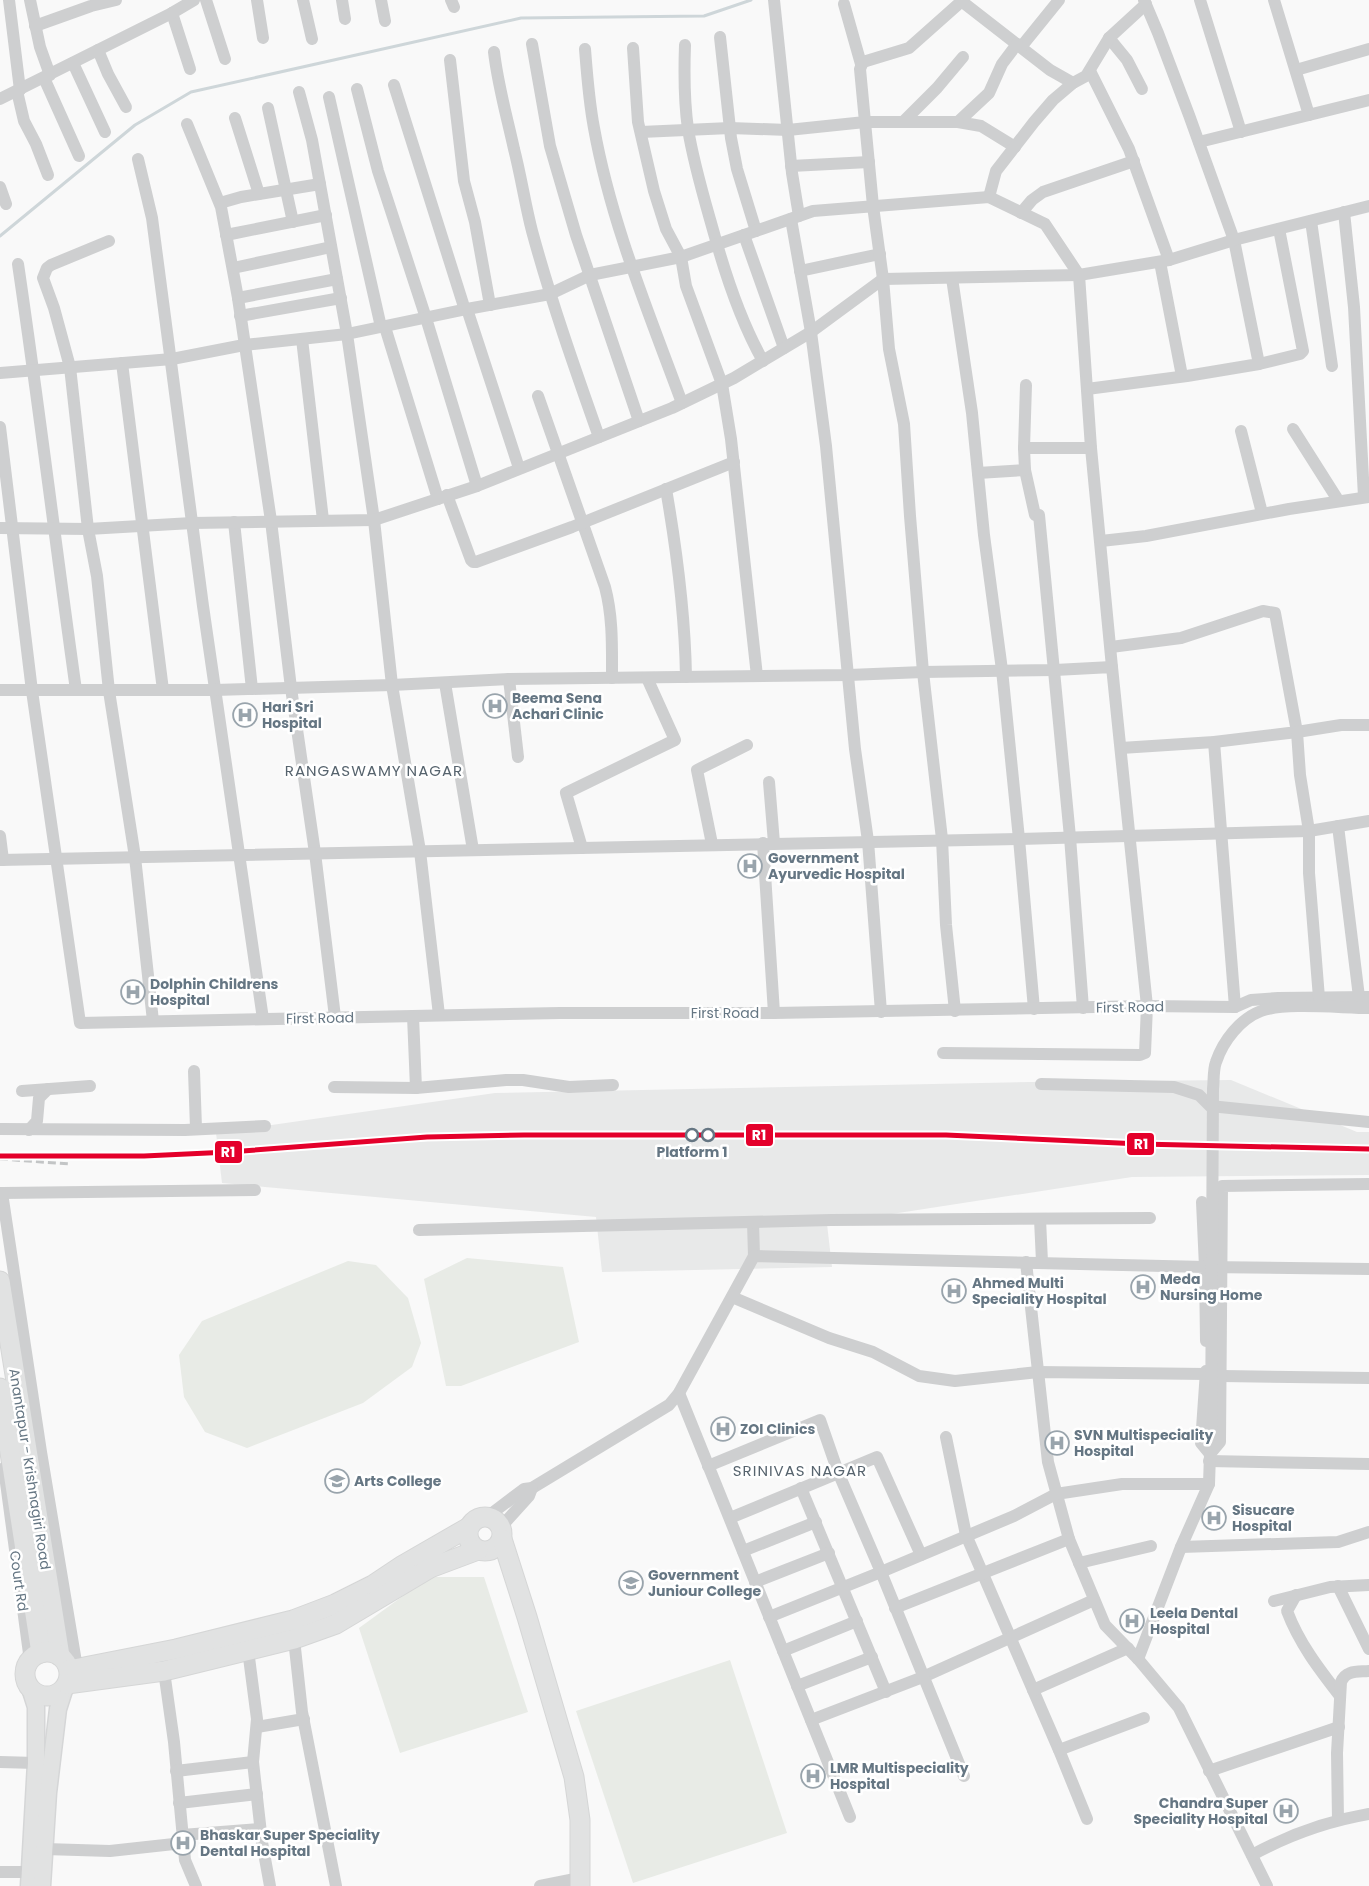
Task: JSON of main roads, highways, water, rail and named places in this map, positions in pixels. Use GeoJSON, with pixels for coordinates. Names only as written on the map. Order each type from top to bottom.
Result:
{"type":"FeatureCollection","features":[{"type":"Feature","properties":{"kind":"highway","name":"Anantapur - Krishnagiri Road"},"geometry":{"type":"LineString","coordinates":[[0,1281],[68,1673]]}},
{"type":"Feature","properties":{"kind":"highway"},"geometry":{"type":"LineString","coordinates":[[0,1388],[35,1657],[25,1674],[30,1688],[35,1693],[48,1696],[55,1695],[68,1673],[293,1620],[336,1604],[373,1585],[403,1565],[469,1527],[470,1542],[492,1536]]}},
{"type":"Feature","properties":{"kind":"highway"},"geometry":{"type":"LineString","coordinates":[[35,1657],[48,1652],[68,1673],[164,1671],[294,1639],[336,1624],[430,1568],[492,1536]]}},
{"type":"Feature","properties":{"kind":"highway"},"geometry":{"type":"LineString","coordinates":[[492,1536],[527,1617],[574,1777],[580,1820],[575,1882]]}},
{"type":"Feature","properties":{"kind":"main road","name":"Anantapur - Krishnagiri Road"},"geometry":{"type":"LineString","coordinates":[[42,1886],[48,1792],[58,1709],[68,1673]]}},
{"type":"Feature","properties":{"kind":"main road"},"geometry":{"type":"LineString","coordinates":[[30,1688],[36,1707],[36,1763],[30,1879]]}},
{"type":"Feature","properties":{"kind":"waterway"},"geometry":{"type":"LineString","coordinates":[[0,236],[135,125],[191,92],[521,18],[704,16],[751,0]]}},
{"type":"Feature","properties":{"kind":"railway"},"geometry":{"type":"LineString","coordinates":[[0,1159],[70,1164]]}},
{"type":"Feature","properties":{"kind":"place","name":"Beema Sena Achari Clinic"},"geometry":{"type":"Point","coordinates":[495,706]}},
{"type":"Feature","properties":{"kind":"place","name":"Hari Sri Hospital"},"geometry":{"type":"Point","coordinates":[245,715]}},
{"type":"Feature","properties":{"kind":"place","name":"Government Ayurvedic Hospital"},"geometry":{"type":"Point","coordinates":[750,866]}},
{"type":"Feature","properties":{"kind":"place","name":"Dolphin Childrens Hospital"},"geometry":{"type":"Point","coordinates":[133,992]}},
{"type":"Feature","properties":{"kind":"place","name":"Platform 1"},"geometry":{"type":"Point","coordinates":[692,1135]}},
{"type":"Feature","properties":{"kind":"place","name":"Meda Nursing Home"},"geometry":{"type":"Point","coordinates":[1143,1287]}},
{"type":"Feature","properties":{"kind":"place","name":"Ahmed Multi Speciality Hospital"},"geometry":{"type":"Point","coordinates":[954,1291]}},
{"type":"Feature","properties":{"kind":"place","name":"ZOI Clinics"},"geometry":{"type":"Point","coordinates":[723,1429]}},
{"type":"Feature","properties":{"kind":"place","name":"SVN Multispeciality Hospital"},"geometry":{"type":"Point","coordinates":[1057,1443]}},
{"type":"Feature","properties":{"kind":"place","name":"Arts College"},"geometry":{"type":"Point","coordinates":[337,1481]}},
{"type":"Feature","properties":{"kind":"place","name":"Sisucare Hospital"},"geometry":{"type":"Point","coordinates":[1214,1518]}},
{"type":"Feature","properties":{"kind":"place","name":"Government Juniour College"},"geometry":{"type":"Point","coordinates":[631,1583]}},
{"type":"Feature","properties":{"kind":"place","name":"Leela Dental Hospital"},"geometry":{"type":"Point","coordinates":[1132,1621]}},
{"type":"Feature","properties":{"kind":"place","name":"LMR Multispeciality Hospital"},"geometry":{"type":"Point","coordinates":[813,1776]}},
{"type":"Feature","properties":{"kind":"place","name":"Chandra Super Speciality Hospital"},"geometry":{"type":"Point","coordinates":[1286,1811]}},
{"type":"Feature","properties":{"kind":"place","name":"Bhaskar Super Speciality Dental Hospital"},"geometry":{"type":"Point","coordinates":[183,1843]}},
{"type":"Feature","properties":{"kind":"district","name":"RANGASWAMY NAGAR"},"geometry":{"type":"Point","coordinates":[374,770]}},
{"type":"Feature","properties":{"kind":"district","name":"SRINIVAS NAGAR"},"geometry":{"type":"Point","coordinates":[800,1470]}}]}
